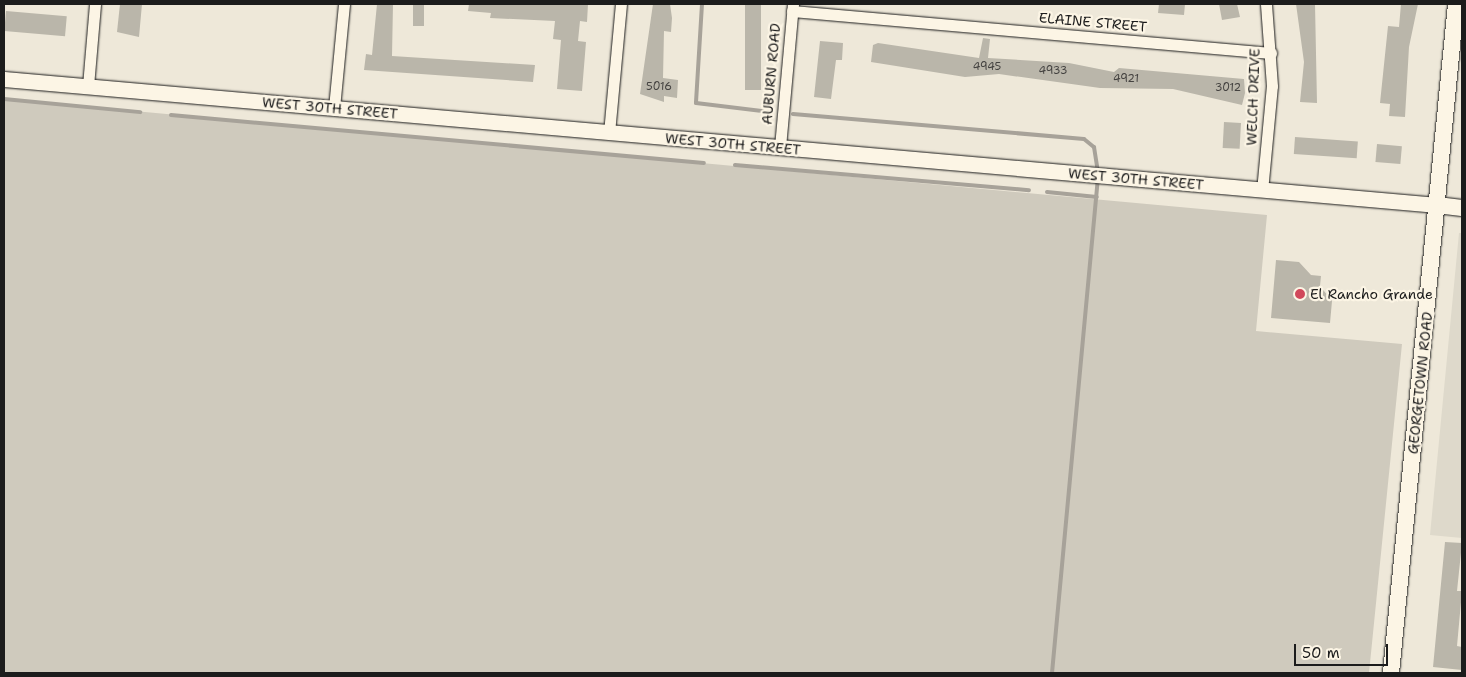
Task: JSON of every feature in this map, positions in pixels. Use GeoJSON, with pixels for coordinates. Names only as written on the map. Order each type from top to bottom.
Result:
{"type":"FeatureCollection","features":[{"type":"Feature","properties":{"kind":"main road","name":"GEORGETOWN ROAD"},"geometry":{"type":"LineString","coordinates":[[1391,673],[1456,4]]}},
{"type":"Feature","properties":{"kind":"main road","name":"WEST 30TH STREET"},"geometry":{"type":"LineString","coordinates":[[1437,206],[1462,208]]}},
{"type":"Feature","properties":{"kind":"street"},"geometry":{"type":"LineString","coordinates":[[88,86],[94,4]]}},
{"type":"Feature","properties":{"kind":"street"},"geometry":{"type":"LineString","coordinates":[[334,108],[344,4]]}},
{"type":"Feature","properties":{"kind":"street"},"geometry":{"type":"LineString","coordinates":[[609,133],[621,4]]}},
{"type":"Feature","properties":{"kind":"street","name":"WELCH DRIVE"},"geometry":{"type":"LineString","coordinates":[[1262,190],[1271,111],[1271,53],[1266,4]]}},
{"type":"Feature","properties":{"kind":"street","name":"ELAINE STREET"},"geometry":{"type":"LineString","coordinates":[[793,7],[1271,53]]}},
{"type":"Feature","properties":{"kind":"street","name":"AUBURN ROAD"},"geometry":{"type":"LineString","coordinates":[[780,148],[793,7]]}},
{"type":"Feature","properties":{"kind":"street","name":"WEST 30TH STREET"},"geometry":{"type":"LineString","coordinates":[[4,78],[1437,206]]}},
{"type":"Feature","properties":{"kind":"shaded area"},"geometry":{"type":"Polygon","coordinates":[[[4,99],[1267,215],[1256,331],[1402,344],[1369,673],[4,673],[4,99]]]}},
{"type":"Feature","properties":{"kind":"shaded area"},"geometry":{"type":"Polygon","coordinates":[[[1459,233],[1462,233],[1462,538],[1430,535],[1459,233]]]}},
{"type":"Feature","properties":{"kind":"building"},"geometry":{"type":"Polygon","coordinates":[[[120,4],[142,4],[139,37],[117,32],[120,4]]]}},
{"type":"Feature","properties":{"kind":"building"},"geometry":{"type":"Polygon","coordinates":[[[377,4],[393,4],[392,56],[535,65],[533,82],[364,70],[366,54],[372,55],[377,4]]]}},
{"type":"Feature","properties":{"kind":"building"},"geometry":{"type":"Polygon","coordinates":[[[413,4],[424,4],[424,26],[413,26],[413,4]]]}},
{"type":"Feature","properties":{"kind":"building"},"geometry":{"type":"Polygon","coordinates":[[[469,4],[588,4],[587,22],[580,21],[578,41],[586,42],[582,91],[557,89],[561,40],[553,39],[555,21],[490,18],[491,13],[468,11],[469,4]]]}},
{"type":"Feature","properties":{"kind":"building"},"geometry":{"type":"Polygon","coordinates":[[[653,4],[670,4],[672,18],[671,32],[664,31],[663,78],[678,80],[677,98],[664,96],[664,102],[640,94],[653,4]]]}},
{"type":"Feature","properties":{"kind":"building"},"geometry":{"type":"Polygon","coordinates":[[[745,4],[761,4],[761,90],[745,90],[745,4]]]}},
{"type":"Feature","properties":{"kind":"building"},"geometry":{"type":"Polygon","coordinates":[[[1159,4],[1185,4],[1184,15],[1158,13],[1159,4]]]}},
{"type":"Feature","properties":{"kind":"building"},"geometry":{"type":"Polygon","coordinates":[[[1219,4],[1237,4],[1240,17],[1222,20],[1219,4]]]}},
{"type":"Feature","properties":{"kind":"building"},"geometry":{"type":"Polygon","coordinates":[[[1296,4],[1315,4],[1317,103],[1300,102],[1304,62],[1296,4]]]}},
{"type":"Feature","properties":{"kind":"building"},"geometry":{"type":"Polygon","coordinates":[[[1401,4],[1418,4],[1409,47],[1405,117],[1389,116],[1390,104],[1380,103],[1388,26],[1399,27],[1401,4]]]}},
{"type":"Feature","properties":{"kind":"building"},"geometry":{"type":"Polygon","coordinates":[[[6,11],[67,16],[65,36],[4,31],[6,11]]]}},
{"type":"Feature","properties":{"kind":"building"},"geometry":{"type":"Polygon","coordinates":[[[983,38],[990,39],[988,58],[1069,63],[1114,72],[1119,68],[1244,79],[1245,93],[1242,105],[1173,89],[1100,88],[999,74],[965,77],[871,62],[873,45],[878,43],[979,58],[983,38]]]}},
{"type":"Feature","properties":{"kind":"building"},"geometry":{"type":"Polygon","coordinates":[[[820,41],[843,43],[842,60],[836,60],[831,99],[814,97],[820,41]]]}},
{"type":"Feature","properties":{"kind":"building"},"geometry":{"type":"Polygon","coordinates":[[[1224,122],[1241,123],[1240,149],[1223,148],[1224,122]]]}},
{"type":"Feature","properties":{"kind":"building"},"geometry":{"type":"Polygon","coordinates":[[[1295,137],[1358,141],[1357,158],[1294,154],[1295,137]]]}},
{"type":"Feature","properties":{"kind":"building"},"geometry":{"type":"Polygon","coordinates":[[[1377,144],[1402,146],[1400,164],[1375,162],[1377,144]]]}},
{"type":"Feature","properties":{"kind":"building","name":"El Rancho Grande"},"geometry":{"type":"Polygon","coordinates":[[[1276,260],[1299,262],[1311,275],[1321,276],[1320,286],[1332,301],[1330,323],[1271,318],[1276,260]]]}},
{"type":"Feature","properties":{"kind":"building"},"geometry":{"type":"Polygon","coordinates":[[[1445,542],[1462,543],[1457,591],[1462,591],[1457,646],[1462,647],[1462,670],[1433,667],[1445,542]]]}},
{"type":"Feature","properties":{"kind":"waterway"},"geometry":{"type":"LineString","coordinates":[[702,4],[696,103],[770,112]]}},
{"type":"Feature","properties":{"kind":"waterway"},"geometry":{"type":"LineString","coordinates":[[4,99],[140,112]]}},
{"type":"Feature","properties":{"kind":"waterway"},"geometry":{"type":"LineString","coordinates":[[793,114],[1084,139],[1094,147],[1098,171]]}},
{"type":"Feature","properties":{"kind":"waterway"},"geometry":{"type":"LineString","coordinates":[[171,115],[704,163]]}},
{"type":"Feature","properties":{"kind":"waterway"},"geometry":{"type":"LineString","coordinates":[[735,165],[1029,190]]}},
{"type":"Feature","properties":{"kind":"waterway"},"geometry":{"type":"LineString","coordinates":[[1052,673],[1098,178]]}},
{"type":"Feature","properties":{"kind":"waterway"},"geometry":{"type":"LineString","coordinates":[[1047,192],[1097,197]]}},
{"type":"Feature","properties":{"kind":"place","name":"El Rancho Grande"},"geometry":{"type":"Point","coordinates":[1300,294]}}]}
